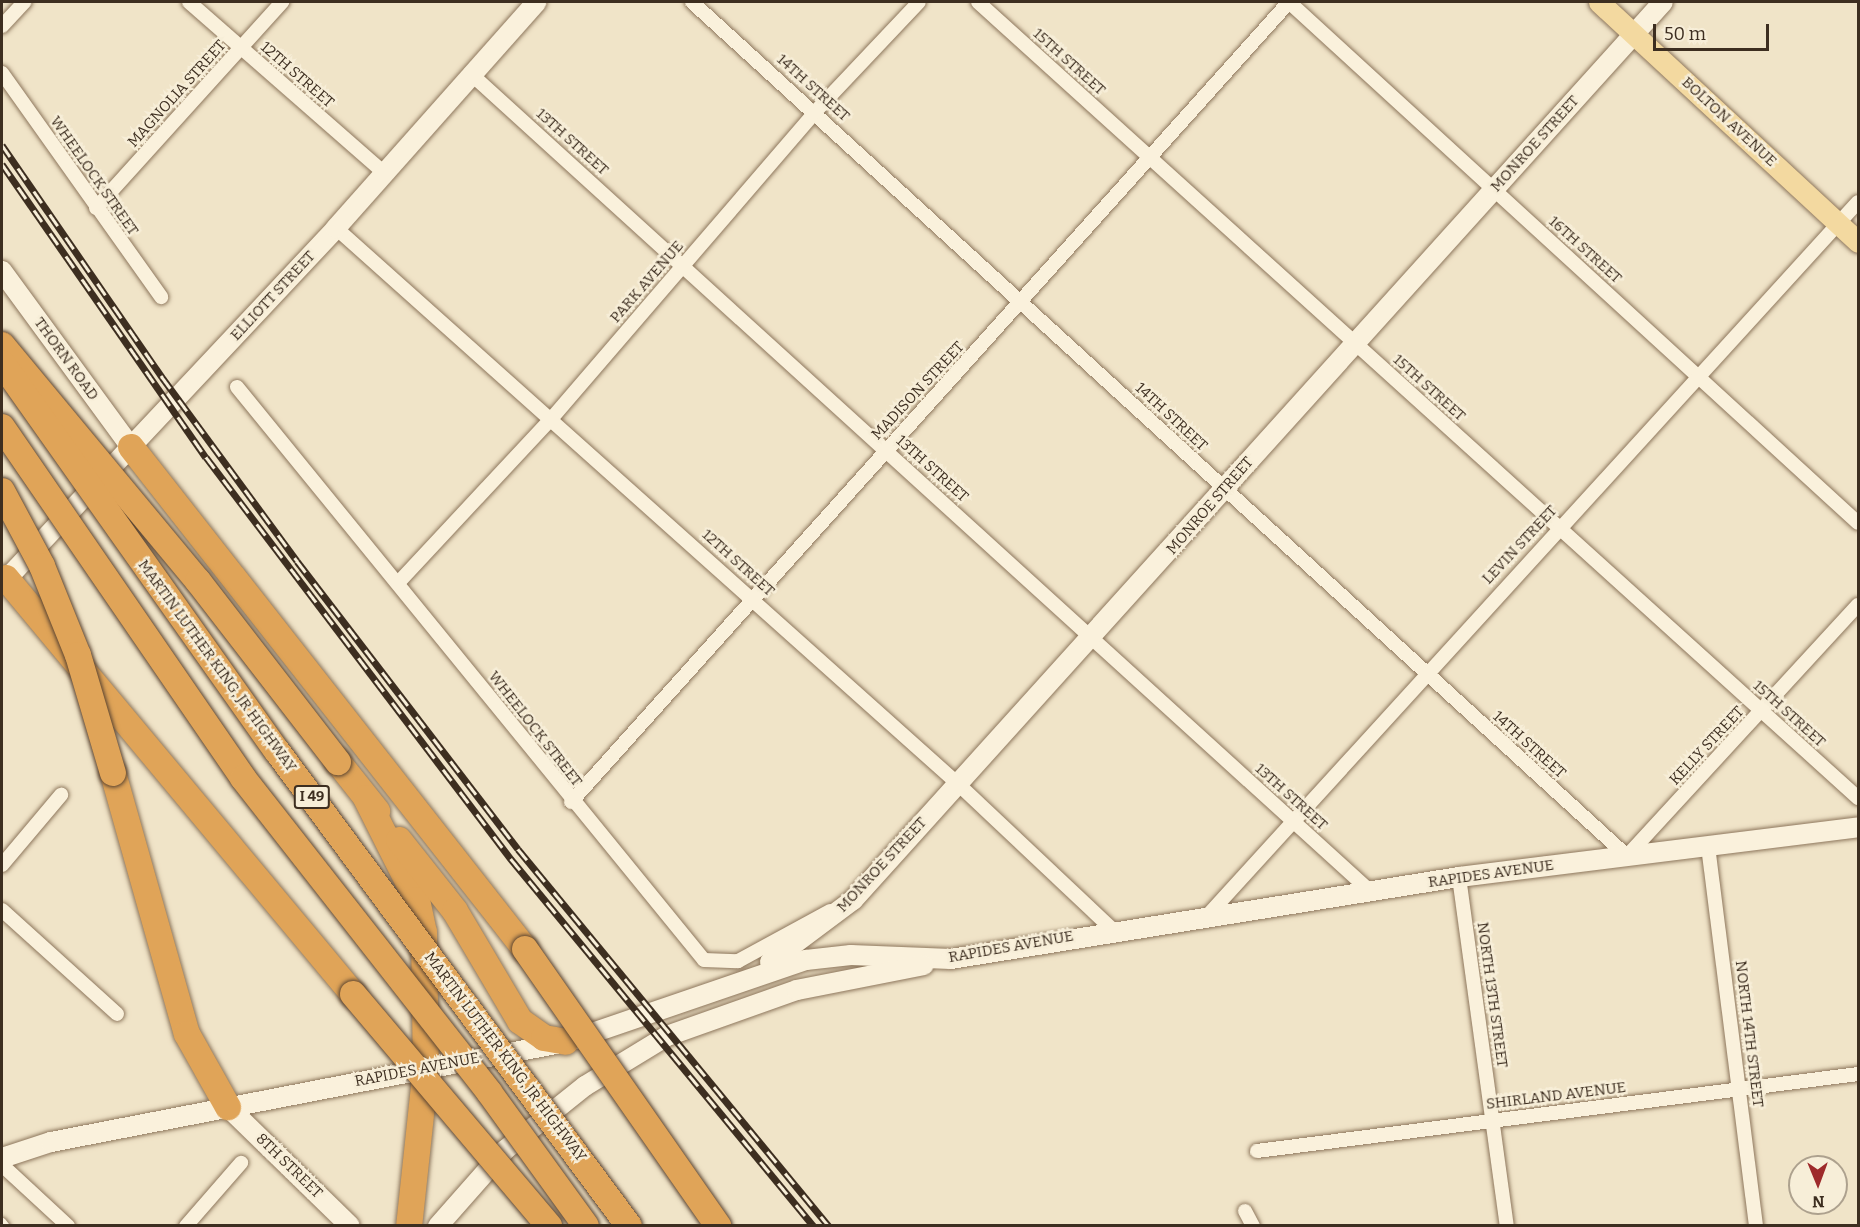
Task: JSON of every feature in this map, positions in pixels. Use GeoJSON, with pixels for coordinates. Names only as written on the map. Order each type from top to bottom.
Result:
{"type":"FeatureCollection","features":[{"type":"Feature","properties":{"kind":"highway"},"geometry":{"type":"LineString","coordinates":[[2,345],[198,582],[455,911],[520,1021],[543,1038],[566,1042]]}},
{"type":"Feature","properties":{"kind":"highway","name":"MARTIN LUTHER KING, JR HIGHWAY"},"geometry":{"type":"LineString","coordinates":[[2,363],[277,751],[629,1226]]}},
{"type":"Feature","properties":{"kind":"highway","name":"I 49"},"geometry":{"type":"LineString","coordinates":[[2,427],[243,778],[489,1092],[586,1226]]}},
{"type":"Feature","properties":{"kind":"highway"},"geometry":{"type":"LineString","coordinates":[[131,447],[525,949],[718,1226]]}},
{"type":"Feature","properties":{"kind":"highway"},"geometry":{"type":"LineString","coordinates":[[2,491],[68,628],[113,773],[187,1034],[228,1107]]}},
{"type":"Feature","properties":{"kind":"highway"},"geometry":{"type":"LineString","coordinates":[[3,578],[549,1226]]}},
{"type":"Feature","properties":{"kind":"highway"},"geometry":{"type":"LineString","coordinates":[[366,798],[417,900],[428,978],[426,1068],[409,1226]]}},
{"type":"Feature","properties":{"kind":"main road","name":"ELLIOTT STREET"},"geometry":{"type":"LineString","coordinates":[[3,578],[131,447],[336,228],[470,73],[537,2]]}},
{"type":"Feature","properties":{"kind":"main road","name":"BOLTON AVENUE"},"geometry":{"type":"LineString","coordinates":[[1599,2],[1858,242]]}},
{"type":"Feature","properties":{"kind":"main road","name":"MONROE STREET"},"geometry":{"type":"LineString","coordinates":[[733,983],[794,949],[853,900],[957,783],[1094,638],[1224,489],[1662,2]]}},
{"type":"Feature","properties":{"kind":"main road","name":"THORN ROAD"},"geometry":{"type":"LineString","coordinates":[[2,271],[131,447]]}},
{"type":"Feature","properties":{"kind":"main road","name":"RAPIDES AVENUE"},"geometry":{"type":"LineString","coordinates":[[2,1158],[51,1142],[566,1042],[634,1022],[733,983],[806,960],[851,955],[951,959],[1209,914],[1459,877],[1858,827]]}},
{"type":"Feature","properties":{"kind":"main road"},"geometry":{"type":"LineString","coordinates":[[438,1226],[505,1150],[585,1086],[667,1036],[797,990],[951,959]]}},
{"type":"Feature","properties":{"kind":"main road","name":"8TH STREET"},"geometry":{"type":"LineString","coordinates":[[228,1107],[350,1226]]}},
{"type":"Feature","properties":{"kind":"street"},"geometry":{"type":"LineString","coordinates":[[2,26],[24,2]]}},
{"type":"Feature","properties":{"kind":"street","name":"12TH STREET"},"geometry":{"type":"LineString","coordinates":[[189,2],[384,173]]}},
{"type":"Feature","properties":{"kind":"street","name":"MAGNOLIA STREET"},"geometry":{"type":"LineString","coordinates":[[96,208],[282,2]]}},
{"type":"Feature","properties":{"kind":"street","name":"14TH STREET"},"geometry":{"type":"LineString","coordinates":[[692,2],[1627,856]]}},
{"type":"Feature","properties":{"kind":"street","name":"PARK AVENUE"},"geometry":{"type":"LineString","coordinates":[[398,583],[552,418],[815,112],[918,2]]}},
{"type":"Feature","properties":{"kind":"street","name":"15TH STREET"},"geometry":{"type":"LineString","coordinates":[[978,2],[1858,798]]}},
{"type":"Feature","properties":{"kind":"street","name":"MADISON STREET"},"geometry":{"type":"LineString","coordinates":[[571,802],[752,598],[1022,303],[1289,2]]}},
{"type":"Feature","properties":{"kind":"street","name":"16TH STREET"},"geometry":{"type":"LineString","coordinates":[[1289,2],[1858,523]]}},
{"type":"Feature","properties":{"kind":"street","name":"WHEELOCK STREET"},"geometry":{"type":"LineString","coordinates":[[2,73],[161,297]]}},
{"type":"Feature","properties":{"kind":"street","name":"13TH STREET"},"geometry":{"type":"LineString","coordinates":[[470,73],[684,265],[1370,891]]}},
{"type":"Feature","properties":{"kind":"street","name":"LEVIN STREET"},"geometry":{"type":"LineString","coordinates":[[1209,914],[1425,673],[1558,528],[1701,378],[1858,202]]}},
{"type":"Feature","properties":{"kind":"street","name":"12TH STREET"},"geometry":{"type":"LineString","coordinates":[[336,228],[552,418],[957,783],[1112,930]]}},
{"type":"Feature","properties":{"kind":"street","name":"WHEELOCK STREET"},"geometry":{"type":"LineString","coordinates":[[237,387],[694,951],[715,964],[738,961],[853,900]]}},
{"type":"Feature","properties":{"kind":"street","name":"KELLY STREET"},"geometry":{"type":"LineString","coordinates":[[1627,856],[1858,605]]}},
{"type":"Feature","properties":{"kind":"street"},"geometry":{"type":"LineString","coordinates":[[2,865],[61,795]]}},
{"type":"Feature","properties":{"kind":"street","name":"NORTH 14TH STREET"},"geometry":{"type":"LineString","coordinates":[[1708,846],[1756,1226]]}},
{"type":"Feature","properties":{"kind":"street","name":"NORTH 13TH STREET"},"geometry":{"type":"LineString","coordinates":[[1459,877],[1506,1226]]}},
{"type":"Feature","properties":{"kind":"street"},"geometry":{"type":"LineString","coordinates":[[2,910],[117,1014]]}},
{"type":"Feature","properties":{"kind":"street","name":"SHIRLAND AVENUE"},"geometry":{"type":"LineString","coordinates":[[1257,1151],[1858,1074]]}},
{"type":"Feature","properties":{"kind":"street"},"geometry":{"type":"LineString","coordinates":[[186,1226],[241,1163]]}},
{"type":"Feature","properties":{"kind":"street"},"geometry":{"type":"LineString","coordinates":[[2,1165],[62,1224]]}},
{"type":"Feature","properties":{"kind":"street"},"geometry":{"type":"LineString","coordinates":[[1245,1211],[1253,1226]]}},
{"type":"Feature","properties":{"kind":"lane"},"geometry":{"type":"LineString","coordinates":[[2,1221],[6,1226]]}},
{"type":"Feature","properties":{"kind":"railway"},"geometry":{"type":"LineString","coordinates":[[2,145],[162,377],[297,561],[518,849],[829,1226]]}},
{"type":"Feature","properties":{"kind":"railway"},"geometry":{"type":"LineString","coordinates":[[2,164],[206,457],[511,859],[814,1226]]}}]}
